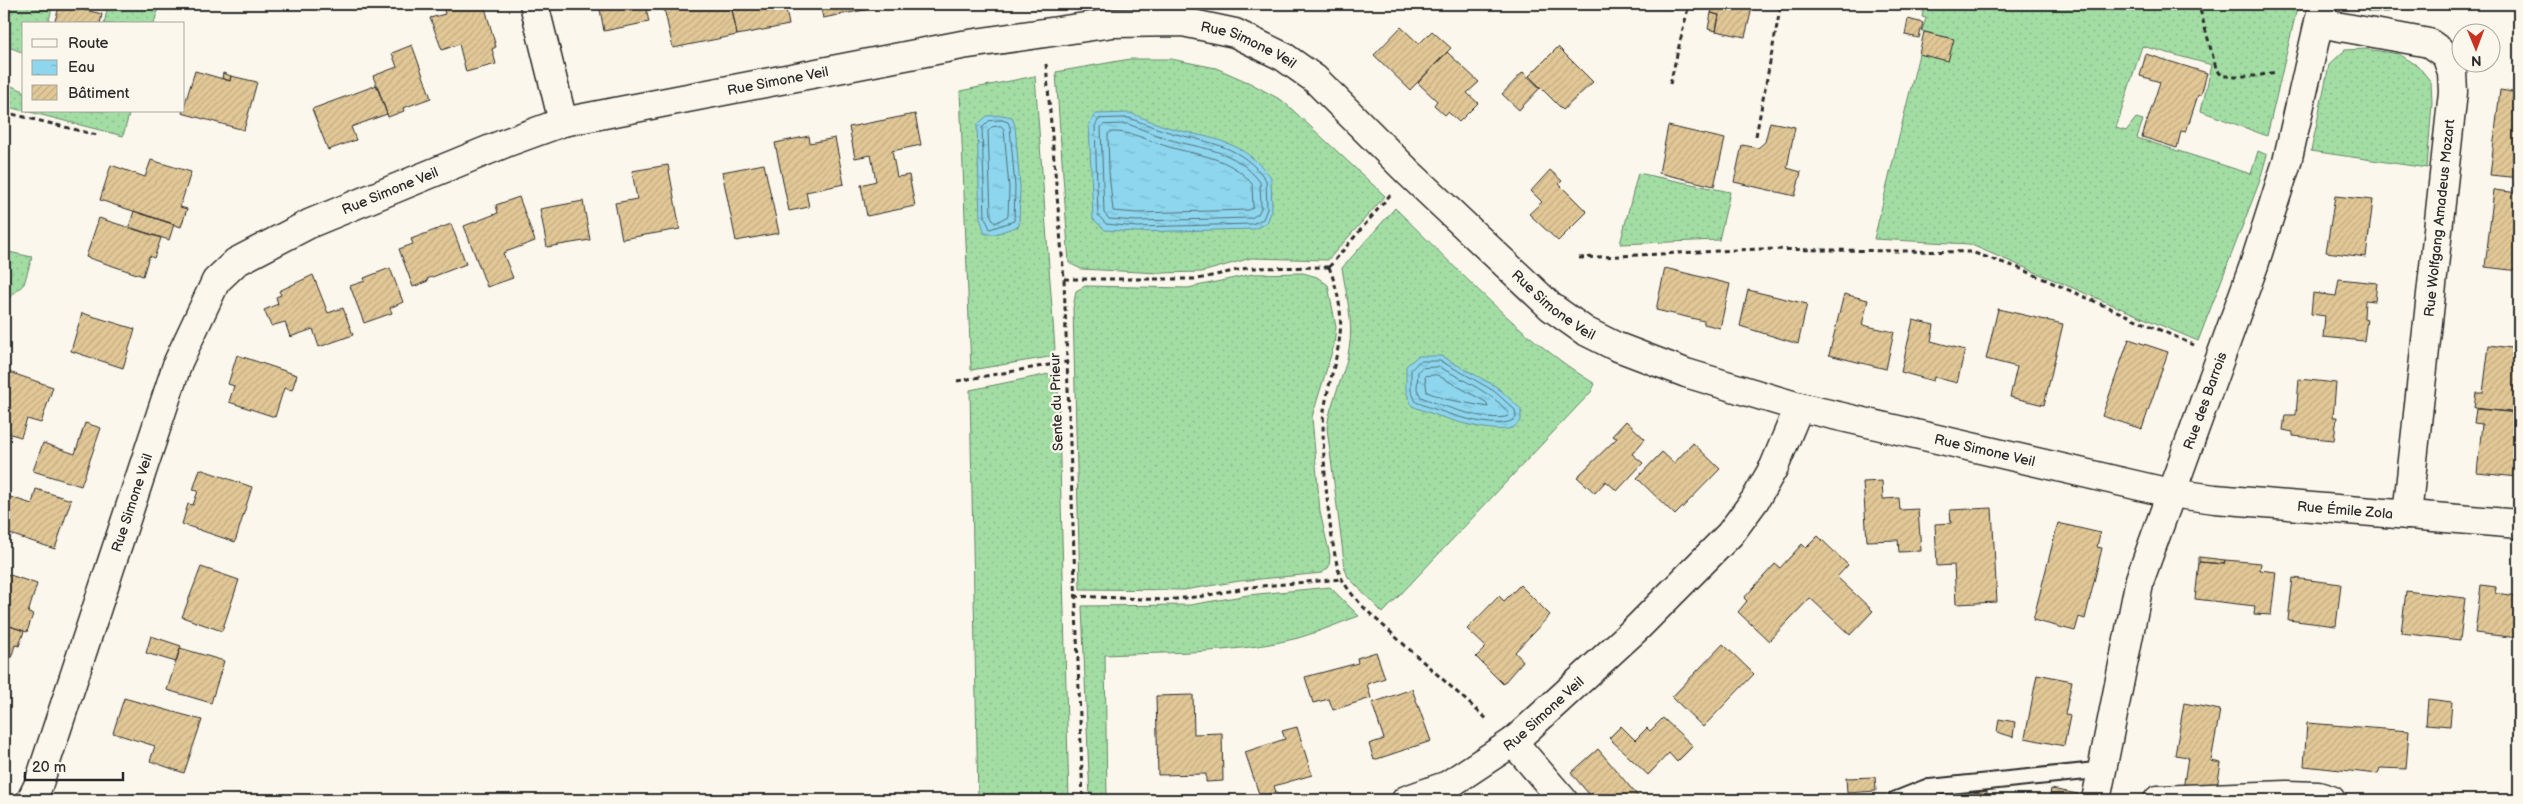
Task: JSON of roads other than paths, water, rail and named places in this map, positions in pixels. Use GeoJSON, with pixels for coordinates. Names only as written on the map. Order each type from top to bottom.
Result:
{"type":"FeatureCollection","features":[{"type":"Feature","properties":{"kind":"street"},"geometry":{"type":"LineString","coordinates":[[534,4],[563,122]]}},
{"type":"Feature","properties":{"kind":"street","name":"Rue des Barrois"},"geometry":{"type":"LineString","coordinates":[[2096,800],[2140,579],[2254,265],[2287,162],[2321,13]]}},
{"type":"Feature","properties":{"kind":"street","name":"Rue Wolfgang Amadeus Mozart"},"geometry":{"type":"LineString","coordinates":[[2321,13],[2429,43],[2446,55],[2452,72],[2453,92],[2407,514]]}},
{"type":"Feature","properties":{"kind":"street","name":"Rue Simone Veil"},"geometry":{"type":"LineString","coordinates":[[31,800],[38,786],[178,362],[216,281],[236,262],[311,222],[508,142],[563,122],[962,45],[1113,23],[1183,22],[1235,33],[1284,57],[1315,79],[1409,174],[1551,307],[1585,331],[1615,346],[1686,373],[1799,407],[2170,493]]}},
{"type":"Feature","properties":{"kind":"street","name":"Rue Simone Veil"},"geometry":{"type":"LineString","coordinates":[[1406,800],[1448,785],[1514,742],[1638,627],[1730,534],[1755,500],[1774,467],[1799,407]]}},
{"type":"Feature","properties":{"kind":"street","name":"Rue Émile Zola"},"geometry":{"type":"LineString","coordinates":[[2170,493],[2215,500],[2519,524]]}},
{"type":"Feature","properties":{"kind":"street"},"geometry":{"type":"LineString","coordinates":[[1514,742],[1563,800]]}},
{"type":"Feature","properties":{"kind":"street"},"geometry":{"type":"LineString","coordinates":[[2158,800],[2287,795],[2318,796],[2331,800]]}},
{"type":"Feature","properties":{"kind":"lane"},"geometry":{"type":"LineString","coordinates":[[1895,800],[1925,788],[2101,770]]}},
{"type":"Feature","properties":{"kind":"water"},"geometry":{"type":"Polygon","coordinates":[[[1130,113],[1168,127],[1216,139],[1249,155],[1271,177],[1272,210],[1267,223],[1254,229],[1137,232],[1105,230],[1093,219],[1089,124],[1095,114],[1130,113]]]}},
{"type":"Feature","properties":{"kind":"water"},"geometry":{"type":"Polygon","coordinates":[[[1002,115],[1012,117],[1015,126],[1020,187],[1019,226],[995,234],[985,234],[980,218],[977,125],[987,116],[1002,115]]]}},
{"type":"Feature","properties":{"kind":"water"},"geometry":{"type":"Polygon","coordinates":[[[1418,356],[1441,356],[1497,387],[1521,409],[1521,420],[1512,428],[1490,429],[1462,423],[1412,406],[1406,391],[1406,366],[1418,356]]]}}]}
